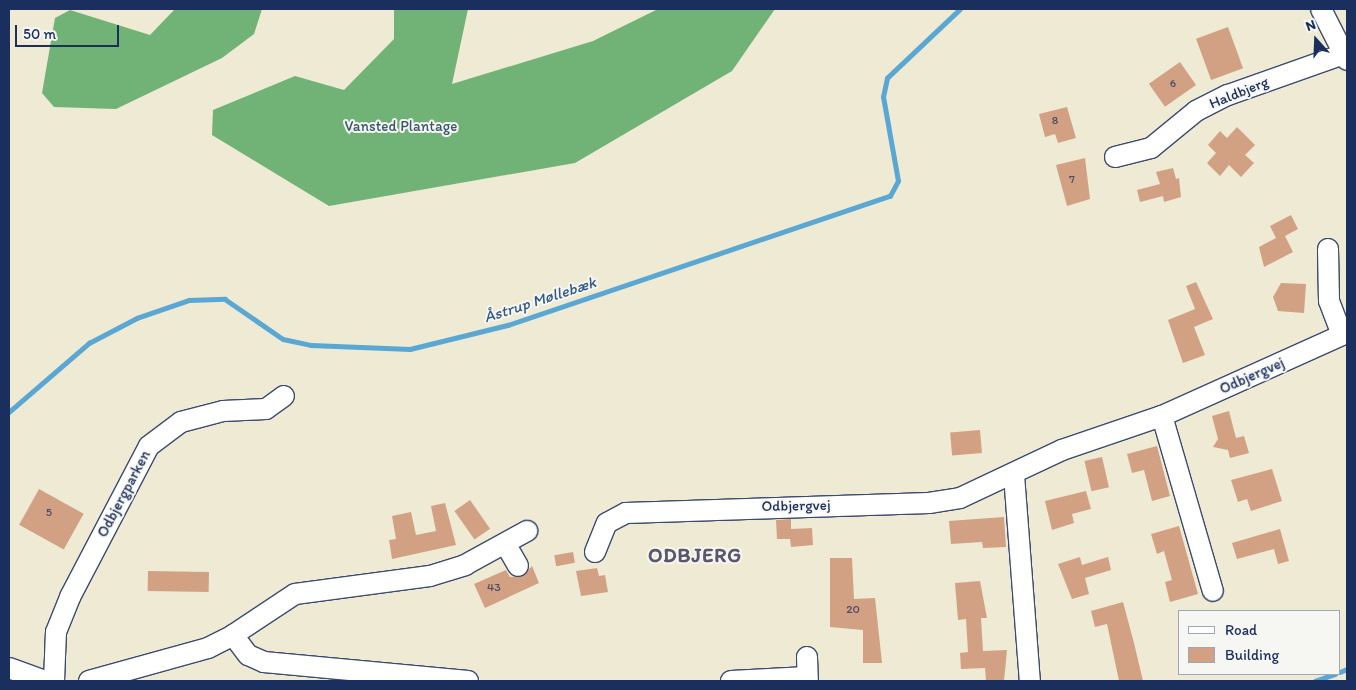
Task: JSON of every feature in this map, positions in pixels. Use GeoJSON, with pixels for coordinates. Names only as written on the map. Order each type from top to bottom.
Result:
{"type":"FeatureCollection","features":[{"type":"Feature","properties":{"kind":"street"},"geometry":{"type":"LineString","coordinates":[[1321,9],[1346,57]]}},
{"type":"Feature","properties":{"kind":"street","name":"Haldbjerg"},"geometry":{"type":"LineString","coordinates":[[1115,157],[1151,148],[1196,112],[1228,95],[1346,57]]}},
{"type":"Feature","properties":{"kind":"street","name":"Odbjergvej"},"geometry":{"type":"LineString","coordinates":[[595,552],[607,523],[626,513],[929,503],[982,491],[1062,450],[1162,416],[1345,334],[1329,301],[1328,249]]}},
{"type":"Feature","properties":{"kind":"street","name":"Odbjergparken"},"geometry":{"type":"LineString","coordinates":[[54,681],[56,632],[70,597],[149,446],[181,422],[223,411],[266,409],[284,396]]}},
{"type":"Feature","properties":{"kind":"street"},"geometry":{"type":"LineString","coordinates":[[1162,416],[1213,591]]}},
{"type":"Feature","properties":{"kind":"street"},"geometry":{"type":"LineString","coordinates":[[1014,475],[1030,681]]}},
{"type":"Feature","properties":{"kind":"street"},"geometry":{"type":"LineString","coordinates":[[89,681],[208,648],[233,635],[295,594],[430,576],[506,545],[527,531]]}},
{"type":"Feature","properties":{"kind":"street"},"geometry":{"type":"LineString","coordinates":[[506,545],[518,566]]}},
{"type":"Feature","properties":{"kind":"street"},"geometry":{"type":"LineString","coordinates":[[233,635],[248,655],[264,662],[468,681]]}},
{"type":"Feature","properties":{"kind":"street"},"geometry":{"type":"LineString","coordinates":[[731,681],[808,679],[807,656]]}},
{"type":"Feature","properties":{"kind":"street"},"geometry":{"type":"LineString","coordinates":[[9,668],[45,681]]}},
{"type":"Feature","properties":{"kind":"green space"},"geometry":{"type":"Polygon","coordinates":[[[175,9],[262,9],[254,34],[222,58],[116,109],[54,107],[42,93],[55,18],[70,10],[150,35],[175,9]]]}},
{"type":"Feature","properties":{"kind":"green space","name":"Vansted Plantage"},"geometry":{"type":"Polygon","coordinates":[[[394,9],[468,9],[452,84],[593,41],[658,9],[775,9],[732,71],[575,163],[329,206],[212,135],[213,110],[295,76],[344,90],[394,39],[394,9]]]}},
{"type":"Feature","properties":{"kind":"building"},"geometry":{"type":"Polygon","coordinates":[[[1228,27],[1243,68],[1211,80],[1196,39],[1228,27]]]}},
{"type":"Feature","properties":{"kind":"building"},"geometry":{"type":"Polygon","coordinates":[[[1180,62],[1196,85],[1165,107],[1149,84],[1180,62]]]}},
{"type":"Feature","properties":{"kind":"building"},"geometry":{"type":"Polygon","coordinates":[[[1067,107],[1076,138],[1058,143],[1055,134],[1045,137],[1039,114],[1067,107]]]}},
{"type":"Feature","properties":{"kind":"building"},"geometry":{"type":"Polygon","coordinates":[[[1237,127],[1255,145],[1245,155],[1254,163],[1241,177],[1229,165],[1220,176],[1207,163],[1216,153],[1208,145],[1220,131],[1227,138],[1237,127]]]}},
{"type":"Feature","properties":{"kind":"building"},"geometry":{"type":"Polygon","coordinates":[[[1085,158],[1090,199],[1067,206],[1056,165],[1085,158]]]}},
{"type":"Feature","properties":{"kind":"building"},"geometry":{"type":"Polygon","coordinates":[[[1173,168],[1176,179],[1179,178],[1181,197],[1164,202],[1163,196],[1140,202],[1137,190],[1160,184],[1156,172],[1173,168]]]}},
{"type":"Feature","properties":{"kind":"building"},"geometry":{"type":"Polygon","coordinates":[[[1291,215],[1298,229],[1285,236],[1293,252],[1264,267],[1259,247],[1276,238],[1270,226],[1291,215]]]}},
{"type":"Feature","properties":{"kind":"building"},"geometry":{"type":"Polygon","coordinates":[[[1196,282],[1213,319],[1194,327],[1205,355],[1183,363],[1168,320],[1195,309],[1186,286],[1196,282]]]}},
{"type":"Feature","properties":{"kind":"building"},"geometry":{"type":"Polygon","coordinates":[[[1281,283],[1306,284],[1304,313],[1278,311],[1273,297],[1281,283]]]}},
{"type":"Feature","properties":{"kind":"building"},"geometry":{"type":"Polygon","coordinates":[[[1229,411],[1236,438],[1244,436],[1249,453],[1230,458],[1228,450],[1213,447],[1218,439],[1212,416],[1229,411]]]}},
{"type":"Feature","properties":{"kind":"building"},"geometry":{"type":"Polygon","coordinates":[[[980,430],[982,453],[952,456],[950,433],[980,430]]]}},
{"type":"Feature","properties":{"kind":"building"},"geometry":{"type":"Polygon","coordinates":[[[1157,446],[1170,496],[1152,501],[1144,470],[1132,473],[1127,454],[1157,446]]]}},
{"type":"Feature","properties":{"kind":"building"},"geometry":{"type":"Polygon","coordinates":[[[1102,457],[1109,487],[1091,491],[1084,461],[1102,457]]]}},
{"type":"Feature","properties":{"kind":"building"},"geometry":{"type":"Polygon","coordinates":[[[1272,469],[1282,501],[1251,511],[1247,499],[1238,502],[1231,480],[1272,469]]]}},
{"type":"Feature","properties":{"kind":"building"},"geometry":{"type":"Polygon","coordinates":[[[39,489],[84,514],[64,550],[19,525],[39,489]]]}},
{"type":"Feature","properties":{"kind":"building"},"geometry":{"type":"Polygon","coordinates":[[[1086,491],[1091,509],[1072,514],[1074,523],[1052,530],[1045,501],[1086,491]]]}},
{"type":"Feature","properties":{"kind":"building"},"geometry":{"type":"Polygon","coordinates":[[[470,500],[490,529],[475,540],[454,511],[470,500]]]}},
{"type":"Feature","properties":{"kind":"building"},"geometry":{"type":"Polygon","coordinates":[[[445,503],[456,545],[392,559],[389,540],[396,539],[392,516],[411,512],[416,535],[436,531],[431,506],[445,503]]]}},
{"type":"Feature","properties":{"kind":"building"},"geometry":{"type":"Polygon","coordinates":[[[1004,517],[1006,547],[983,548],[982,542],[951,544],[949,521],[1004,517]]]}},
{"type":"Feature","properties":{"kind":"building"},"geometry":{"type":"Polygon","coordinates":[[[791,519],[791,529],[812,528],[813,545],[791,547],[790,539],[777,539],[776,520],[791,519]]]}},
{"type":"Feature","properties":{"kind":"building"},"geometry":{"type":"Polygon","coordinates":[[[1179,526],[1198,594],[1170,602],[1165,582],[1172,580],[1164,551],[1157,554],[1151,534],[1179,526]]]}},
{"type":"Feature","properties":{"kind":"building"},"geometry":{"type":"Polygon","coordinates":[[[1280,529],[1289,561],[1278,564],[1274,549],[1237,559],[1232,543],[1280,529]]]}},
{"type":"Feature","properties":{"kind":"building"},"geometry":{"type":"Polygon","coordinates":[[[573,552],[575,563],[556,566],[554,555],[573,552]]]}},
{"type":"Feature","properties":{"kind":"building"},"geometry":{"type":"Polygon","coordinates":[[[1080,557],[1082,565],[1108,557],[1111,570],[1085,578],[1089,594],[1072,599],[1058,564],[1080,557]]]}},
{"type":"Feature","properties":{"kind":"building"},"geometry":{"type":"Polygon","coordinates":[[[830,558],[852,558],[854,599],[875,598],[882,663],[863,663],[863,630],[830,627],[830,558]]]}},
{"type":"Feature","properties":{"kind":"building"},"geometry":{"type":"Polygon","coordinates":[[[532,566],[539,583],[485,608],[474,584],[506,570],[510,577],[523,576],[532,566]]]}},
{"type":"Feature","properties":{"kind":"building"},"geometry":{"type":"Polygon","coordinates":[[[597,568],[599,576],[605,575],[608,592],[581,596],[576,571],[597,568]]]}},
{"type":"Feature","properties":{"kind":"building"},"geometry":{"type":"Polygon","coordinates":[[[148,571],[209,572],[209,592],[148,591],[148,571]]]}},
{"type":"Feature","properties":{"kind":"building"},"geometry":{"type":"Polygon","coordinates":[[[980,581],[987,618],[981,618],[983,651],[1007,650],[1004,681],[986,681],[985,668],[961,669],[960,653],[968,652],[966,619],[958,620],[955,583],[980,581]]]}},
{"type":"Feature","properties":{"kind":"building"},"geometry":{"type":"Polygon","coordinates":[[[1123,602],[1143,681],[1119,681],[1107,624],[1095,627],[1091,611],[1123,602]]]}},
{"type":"Feature","properties":{"kind":"waterway","name":"Åstrup Møllebæk"},"geometry":{"type":"LineString","coordinates":[[9,412],[89,343],[137,318],[189,300],[225,299],[283,339],[311,345],[410,349],[508,325],[890,196],[898,181],[883,97],[887,78],[960,9]]}},
{"type":"Feature","properties":{"kind":"waterway"},"geometry":{"type":"LineString","coordinates":[[1341,672],[1347,669]]}},
{"type":"Feature","properties":{"kind":"waterway"},"geometry":{"type":"LineString","coordinates":[[1315,681],[1332,675]]}},
{"type":"Feature","properties":{"kind":"district","name":"ODBJERG"},"geometry":{"type":"Point","coordinates":[695,555]}}]}
